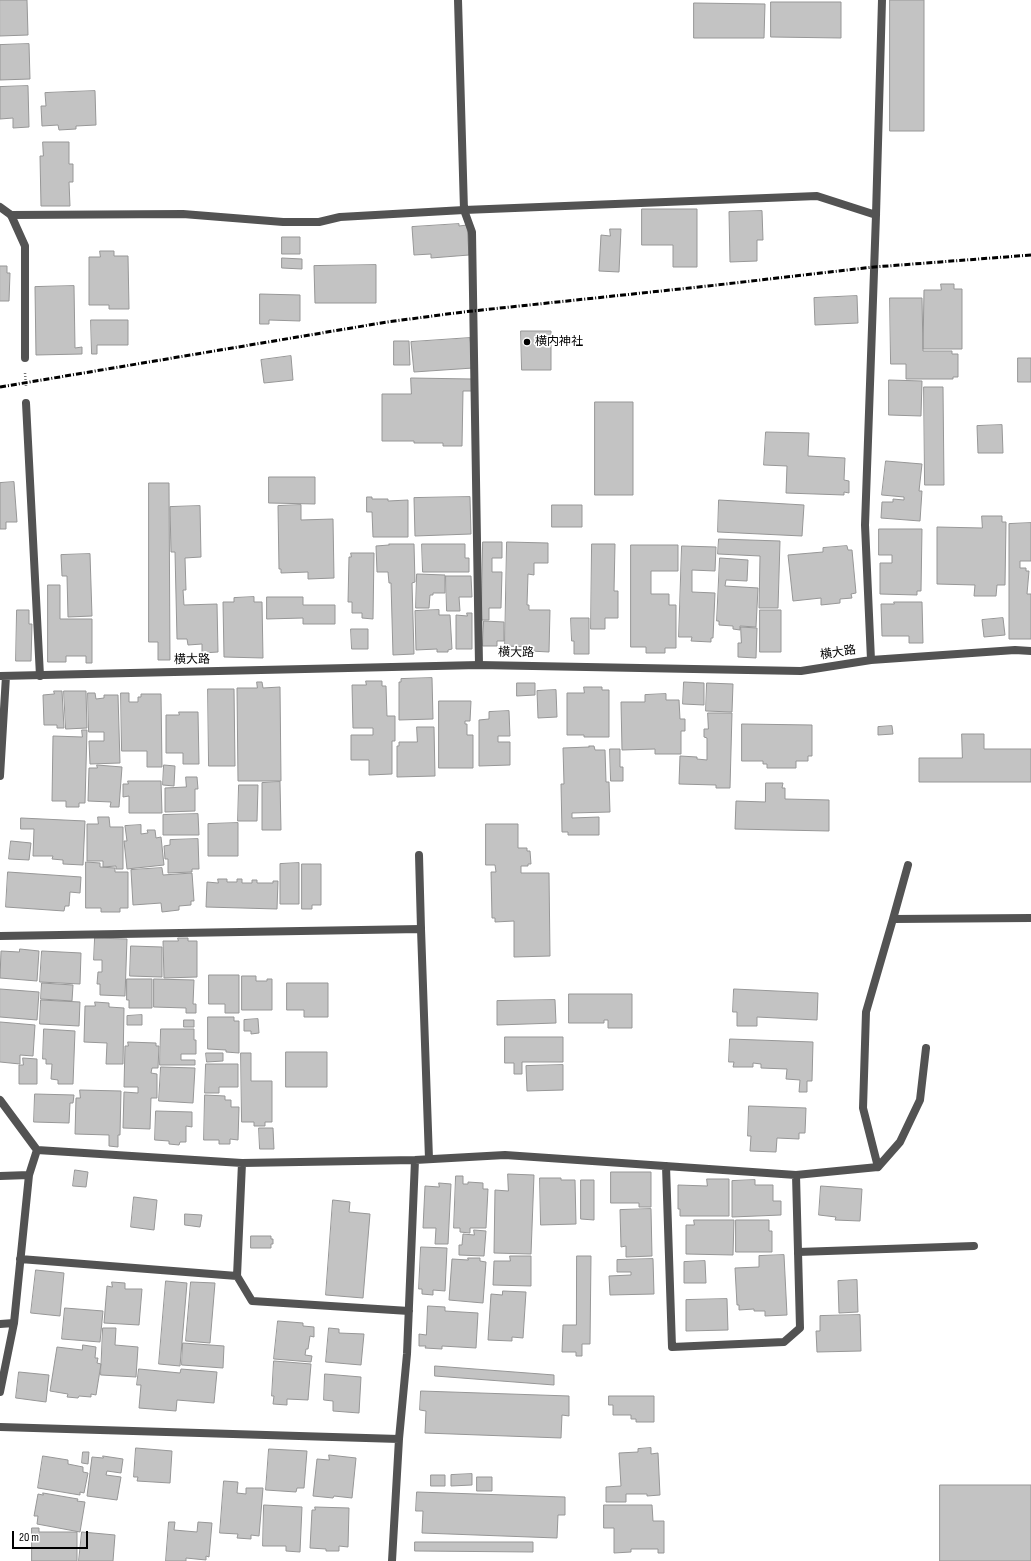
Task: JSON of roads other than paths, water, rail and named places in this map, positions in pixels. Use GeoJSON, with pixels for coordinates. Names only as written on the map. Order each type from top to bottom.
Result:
{"type":"FeatureCollection","features":[{"type":"Feature","properties":{"kind":"street"},"geometry":{"type":"LineString","coordinates":[[458,0],[464,210],[472,232],[479,665]]}},
{"type":"Feature","properties":{"kind":"street"},"geometry":{"type":"LineString","coordinates":[[871,660],[865,525],[882,0]]}},
{"type":"Feature","properties":{"kind":"street"},"geometry":{"type":"LineString","coordinates":[[11,215],[183,214],[282,222],[319,222],[340,217],[464,210],[817,196],[876,215]]}},
{"type":"Feature","properties":{"kind":"street"},"geometry":{"type":"LineString","coordinates":[[0,207],[11,215],[24,246],[25,358]]}},
{"type":"Feature","properties":{"kind":"street"},"geometry":{"type":"LineString","coordinates":[[26,403],[40,676]]}},
{"type":"Feature","properties":{"kind":"street","name":"横大路"},"geometry":{"type":"LineString","coordinates":[[3,676],[479,665],[801,671],[871,660],[1015,650],[1031,651]]}},
{"type":"Feature","properties":{"kind":"street"},"geometry":{"type":"LineString","coordinates":[[0,776],[3,676]]}},
{"type":"Feature","properties":{"kind":"street"},"geometry":{"type":"LineString","coordinates":[[419,855],[429,1159]]}},
{"type":"Feature","properties":{"kind":"street"},"geometry":{"type":"LineString","coordinates":[[878,1167],[864,1108],[866,1012],[908,865]]}},
{"type":"Feature","properties":{"kind":"street"},"geometry":{"type":"LineString","coordinates":[[893,919],[1031,918]]}},
{"type":"Feature","properties":{"kind":"street"},"geometry":{"type":"LineString","coordinates":[[0,936],[421,928]]}},
{"type":"Feature","properties":{"kind":"street"},"geometry":{"type":"LineString","coordinates":[[0,1100],[37,1150],[242,1163],[415,1160],[505,1155],[796,1176],[878,1167],[900,1142],[920,1100],[926,1048]]}},
{"type":"Feature","properties":{"kind":"street"},"geometry":{"type":"LineString","coordinates":[[0,1392],[14,1323],[29,1175],[37,1150]]}},
{"type":"Feature","properties":{"kind":"street"},"geometry":{"type":"LineString","coordinates":[[392,1561],[399,1439],[409,1311],[415,1160]]}},
{"type":"Feature","properties":{"kind":"street"},"geometry":{"type":"LineString","coordinates":[[242,1163],[237,1276],[252,1301],[409,1311]]}},
{"type":"Feature","properties":{"kind":"street"},"geometry":{"type":"LineString","coordinates":[[666,1166],[672,1347],[784,1342],[800,1328],[796,1176]]}},
{"type":"Feature","properties":{"kind":"street"},"geometry":{"type":"LineString","coordinates":[[0,1176],[29,1175]]}},
{"type":"Feature","properties":{"kind":"street"},"geometry":{"type":"LineString","coordinates":[[798,1252],[974,1246]]}},
{"type":"Feature","properties":{"kind":"street"},"geometry":{"type":"LineString","coordinates":[[20,1259],[237,1276]]}},
{"type":"Feature","properties":{"kind":"street"},"geometry":{"type":"LineString","coordinates":[[0,1324],[14,1323]]}},
{"type":"Feature","properties":{"kind":"street"},"geometry":{"type":"LineString","coordinates":[[0,1427],[399,1439]]}},
{"type":"Feature","properties":{"kind":"railway"},"geometry":{"type":"LineString","coordinates":[[0,387],[387,322],[463,312],[874,267],[1031,255]]}},
{"type":"Feature","properties":{"kind":"place","name":"横内神社"},"geometry":{"type":"Point","coordinates":[527,342]}}]}
